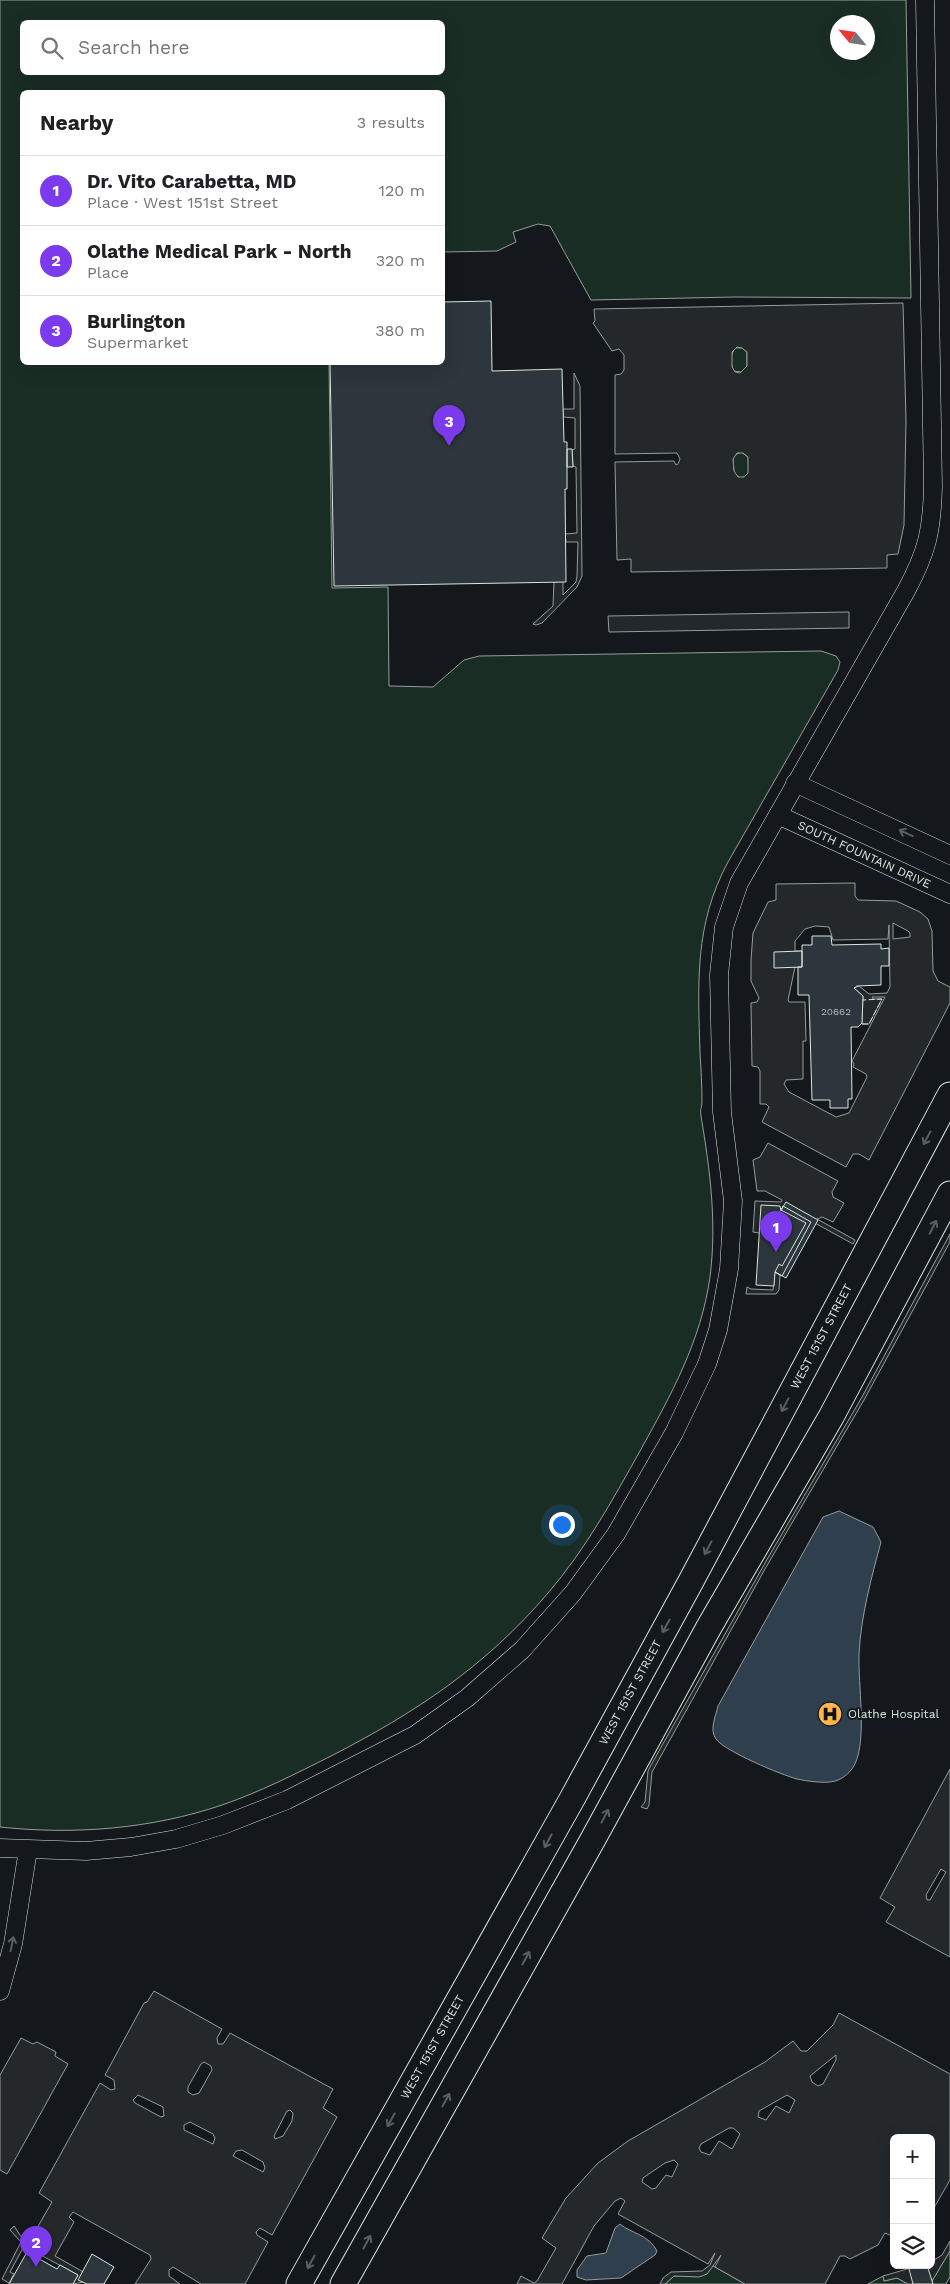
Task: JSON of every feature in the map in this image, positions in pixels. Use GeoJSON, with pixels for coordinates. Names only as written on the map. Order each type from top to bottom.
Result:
{"type":"FeatureCollection","features":[{"type":"Feature","properties":{"kind":"main road","name":"WEST 151ST STREET"},"geometry":{"type":"LineString","coordinates":[[299,2284],[628,1695],[950,1095]]}},
{"type":"Feature","properties":{"kind":"main road"},"geometry":{"type":"LineString","coordinates":[[343,2284],[592,1841],[713,1620],[836,1409],[950,1194]]}},
{"type":"Feature","properties":{"kind":"street"},"geometry":{"type":"LineString","coordinates":[[0,1848],[28,1850],[104,1849],[131,1847],[176,1839],[222,1825],[287,1800],[351,1769],[414,1735],[467,1698],[522,1650],[545,1627],[595,1565],[630,1510],[674,1433],[699,1381],[718,1330],[729,1269],[733,1201],[722,1112],[721,950],[724,927],[739,883],[910,583],[921,561],[930,534],[933,486],[926,0]]}},
{"type":"Feature","properties":{"kind":"street"},"geometry":{"type":"LineString","coordinates":[[795,783],[950,855]]}},
{"type":"Feature","properties":{"kind":"street","name":"SOUTH FOUNTAIN DRIVE"},"geometry":{"type":"LineString","coordinates":[[778,815],[950,894]]}},
{"type":"Feature","properties":{"kind":"street"},"geometry":{"type":"LineString","coordinates":[[0,1991],[13,1944],[28,1850]]}},
{"type":"Feature","properties":{"kind":"green space"},"geometry":{"type":"Polygon","coordinates":[[[0,0],[906,0],[911,298],[735,297],[591,300],[550,226],[538,224],[513,232],[516,242],[497,251],[445,252],[445,90],[20,90],[20,365],[329,365],[332,588],[388,587],[389,686],[433,687],[464,660],[479,656],[821,651],[836,656],[840,662],[838,670],[728,862],[717,885],[709,909],[700,955],[699,979],[701,1111],[710,1176],[713,1216],[712,1257],[706,1301],[692,1345],[663,1409],[608,1507],[574,1560],[548,1593],[500,1643],[448,1686],[392,1723],[362,1740],[250,1794],[195,1813],[140,1825],[84,1830],[0,1827],[0,0]]]}},
{"type":"Feature","properties":{"kind":"green space"},"geometry":{"type":"Polygon","coordinates":[[[736,348],[742,348],[747,352],[747,366],[741,372],[734,371],[732,365],[731,359],[736,348]]]}},
{"type":"Feature","properties":{"kind":"green space"},"geometry":{"type":"Polygon","coordinates":[[[741,452],[748,457],[749,472],[746,476],[740,478],[734,473],[733,459],[735,455],[741,452]]]}},
{"type":"Feature","properties":{"kind":"green space"},"geometry":{"type":"Polygon","coordinates":[[[950,2251],[950,2277],[946,2284],[933,2284],[932,2281],[950,2251]]]}},
{"type":"Feature","properties":{"kind":"green space"},"geometry":{"type":"Polygon","coordinates":[[[713,2266],[745,2284],[665,2284],[674,2276],[701,2276],[713,2266]]]}},
{"type":"Feature","properties":{"kind":"green space"},"geometry":{"type":"Polygon","coordinates":[[[883,2276],[884,2281],[897,2278],[908,2284],[868,2284],[883,2276]]]}},
{"type":"Feature","properties":{"kind":"shaded area"},"geometry":{"type":"Polygon","coordinates":[[[903,303],[906,421],[904,525],[898,554],[887,555],[887,568],[631,572],[631,559],[617,560],[615,462],[674,461],[676,465],[680,459],[677,453],[615,454],[615,375],[621,374],[624,370],[624,355],[619,349],[612,351],[593,323],[595,321],[594,309],[903,303]],[[737,347],[732,352],[732,367],[735,372],[740,373],[747,366],[747,352],[737,347]],[[737,453],[733,459],[734,471],[738,477],[744,477],[748,473],[748,457],[743,453],[737,453]]]}},
{"type":"Feature","properties":{"kind":"shaded area"},"geometry":{"type":"Polygon","coordinates":[[[574,373],[580,386],[582,576],[577,587],[542,623],[536,625],[533,624],[553,606],[554,582],[563,581],[563,595],[576,582],[577,576],[578,542],[566,542],[565,534],[577,533],[576,467],[573,466],[572,450],[575,449],[575,418],[563,417],[563,409],[574,409],[574,373]]]}},
{"type":"Feature","properties":{"kind":"shaded area"},"geometry":{"type":"Polygon","coordinates":[[[849,612],[849,628],[609,632],[608,616],[849,612]]]}},
{"type":"Feature","properties":{"kind":"shaded area"},"geometry":{"type":"Polygon","coordinates":[[[855,883],[855,896],[858,900],[896,901],[920,912],[928,919],[932,931],[933,971],[938,981],[950,987],[950,1003],[869,1160],[859,1154],[853,1154],[846,1167],[762,1122],[769,1107],[766,1104],[760,1104],[760,1071],[758,1067],[752,1066],[751,1003],[757,1002],[759,998],[751,981],[751,960],[753,933],[768,902],[776,900],[776,884],[855,883]],[[893,923],[893,939],[910,937],[908,931],[893,923]],[[889,925],[888,939],[833,940],[829,927],[815,926],[805,929],[795,941],[795,951],[802,951],[802,967],[795,967],[788,1000],[789,1002],[805,1002],[806,1041],[803,1041],[803,1079],[786,1080],[784,1084],[789,1092],[836,1117],[849,1113],[867,1077],[866,1074],[853,1067],[852,1061],[885,997],[872,997],[873,999],[882,999],[869,1024],[862,1024],[863,996],[854,988],[859,986],[869,994],[887,993],[890,987],[889,925]]]}},
{"type":"Feature","properties":{"kind":"shaded area"},"geometry":{"type":"Polygon","coordinates":[[[768,1143],[838,1181],[832,1192],[833,1197],[844,1203],[833,1222],[822,1217],[817,1219],[855,1240],[853,1244],[784,1206],[759,1233],[753,1232],[755,1201],[781,1202],[782,1200],[765,1191],[757,1191],[753,1160],[760,1157],[768,1143]]]}},
{"type":"Feature","properties":{"kind":"shaded area"},"geometry":{"type":"Polygon","coordinates":[[[950,1234],[950,1242],[864,1400],[765,1569],[652,1772],[649,1805],[647,1809],[641,1807],[645,1802],[648,1771],[651,1765],[769,1556],[862,1397],[950,1234]]]}},
{"type":"Feature","properties":{"kind":"shaded area"},"geometry":{"type":"Polygon","coordinates":[[[775,1272],[780,1275],[779,1290],[776,1294],[746,1294],[747,1287],[751,1289],[773,1290],[775,1272]]]}},
{"type":"Feature","properties":{"kind":"shaded area"},"geometry":{"type":"Polygon","coordinates":[[[950,1769],[950,1957],[886,1922],[895,1907],[880,1898],[950,1769]],[[941,1869],[926,1895],[927,1900],[930,1900],[946,1872],[941,1869]]]}},
{"type":"Feature","properties":{"kind":"shaded area"},"geometry":{"type":"Polygon","coordinates":[[[154,1991],[222,2029],[217,2038],[218,2044],[223,2044],[230,2033],[333,2089],[323,2108],[337,2117],[272,2235],[260,2228],[256,2232],[257,2235],[268,2242],[245,2284],[201,2284],[173,2267],[169,2270],[169,2276],[180,2284],[135,2284],[151,2259],[150,2255],[73,2212],[69,2217],[74,2222],[55,2256],[105,2284],[84,2282],[73,2284],[78,2275],[24,2246],[10,2272],[14,2274],[9,2283],[2,2279],[21,2242],[10,2230],[14,2226],[24,2241],[34,2246],[40,2235],[40,2231],[37,2228],[52,2202],[39,2193],[100,2083],[111,2090],[115,2089],[114,2080],[105,2075],[144,2003],[147,2002],[154,1991]],[[204,2062],[188,2087],[188,2092],[193,2095],[199,2093],[212,2070],[211,2066],[204,2062]],[[138,2095],[133,2100],[135,2103],[161,2117],[164,2116],[163,2107],[138,2095]],[[290,2110],[287,2111],[274,2136],[275,2139],[283,2136],[292,2121],[293,2113],[290,2110]],[[190,2122],[184,2125],[184,2130],[213,2144],[215,2138],[213,2134],[190,2122]],[[242,2150],[236,2151],[233,2156],[263,2172],[265,2168],[263,2162],[242,2150]]]}},
{"type":"Feature","properties":{"kind":"shaded area"},"geometry":{"type":"Polygon","coordinates":[[[839,2013],[950,2074],[950,2180],[935,2206],[935,2134],[890,2134],[890,2235],[885,2233],[878,2245],[850,2259],[840,2256],[825,2284],[745,2284],[715,2267],[721,2255],[707,2274],[699,2277],[674,2276],[665,2284],[660,2284],[663,2278],[671,2272],[702,2271],[710,2265],[715,2253],[708,2264],[618,2214],[625,2201],[621,2198],[615,2201],[594,2226],[562,2284],[517,2284],[521,2276],[534,2283],[537,2281],[556,2248],[542,2238],[566,2198],[598,2163],[628,2141],[765,2062],[793,2041],[801,2051],[807,2051],[833,2025],[839,2013]],[[836,2055],[810,2076],[812,2082],[818,2086],[823,2084],[836,2060],[836,2055]],[[787,2095],[759,2111],[758,2117],[766,2120],[776,2106],[789,2113],[795,2100],[787,2095]],[[729,2128],[701,2144],[699,2148],[701,2152],[710,2155],[719,2141],[732,2149],[740,2134],[733,2128],[729,2128]],[[674,2160],[665,2163],[643,2178],[642,2182],[652,2189],[656,2188],[666,2175],[672,2177],[678,2164],[674,2160]]]}},
{"type":"Feature","properties":{"kind":"shaded area"},"geometry":{"type":"Polygon","coordinates":[[[21,2038],[33,2044],[37,2042],[56,2052],[55,2056],[68,2064],[7,2174],[0,2170],[0,2075],[21,2038]]]}},
{"type":"Feature","properties":{"kind":"shaded area"},"geometry":{"type":"Polygon","coordinates":[[[950,2241],[950,2251],[932,2281],[933,2284],[908,2284],[897,2278],[884,2281],[883,2276],[907,2269],[935,2269],[935,2259],[942,2255],[950,2241]]]}},
{"type":"Feature","properties":{"kind":"water"},"geometry":{"type":"Polygon","coordinates":[[[839,1511],[873,1527],[881,1542],[867,1598],[860,1640],[861,1740],[859,1753],[855,1764],[844,1777],[831,1782],[816,1782],[790,1777],[741,1756],[716,1739],[713,1727],[718,1706],[823,1517],[839,1511]]]}},
{"type":"Feature","properties":{"kind":"water"},"geometry":{"type":"Polygon","coordinates":[[[620,2224],[649,2241],[657,2251],[655,2255],[621,2278],[586,2280],[577,2277],[577,2270],[587,2256],[606,2253],[615,2228],[620,2224]]]}},
{"type":"Feature","properties":{"kind":"building"},"geometry":{"type":"Polygon","coordinates":[[[491,301],[492,371],[562,369],[564,442],[567,442],[567,489],[565,489],[566,582],[334,586],[330,365],[445,365],[445,302],[491,301]]]}},
{"type":"Feature","properties":{"kind":"building"},"geometry":{"type":"Polygon","coordinates":[[[567,449],[572,449],[573,467],[567,467],[567,449]]]}},
{"type":"Feature","properties":{"kind":"building"},"geometry":{"type":"Polygon","coordinates":[[[812,936],[831,936],[832,945],[881,944],[881,949],[889,948],[889,966],[881,966],[881,985],[857,986],[854,988],[863,996],[862,1023],[858,1027],[851,1027],[852,1099],[848,1099],[848,1108],[830,1108],[830,1100],[812,1100],[809,995],[798,995],[798,967],[802,967],[802,945],[812,945],[812,936]]]}},
{"type":"Feature","properties":{"kind":"building"},"geometry":{"type":"Polygon","coordinates":[[[802,951],[802,967],[774,968],[774,952],[802,951]]]}},
{"type":"Feature","properties":{"kind":"building"},"geometry":{"type":"Polygon","coordinates":[[[786,1202],[818,1220],[786,1278],[775,1272],[779,1264],[782,1266],[806,1223],[781,1210],[786,1202]]]}},
{"type":"Feature","properties":{"kind":"building"},"geometry":{"type":"Polygon","coordinates":[[[761,1205],[780,1206],[781,1211],[783,1206],[811,1222],[782,1276],[775,1272],[774,1286],[756,1285],[761,1205]]]}},
{"type":"Feature","properties":{"kind":"building"},"geometry":{"type":"Polygon","coordinates":[[[27,2252],[57,2269],[60,2265],[78,2275],[73,2284],[9,2284],[27,2252]]]}},
{"type":"Feature","properties":{"kind":"building"},"geometry":{"type":"Polygon","coordinates":[[[92,2254],[114,2267],[104,2284],[87,2284],[78,2280],[92,2254]]]}},
{"type":"Feature","properties":{"kind":"building"},"geometry":{"type":"Polygon","coordinates":[[[909,2269],[928,2269],[933,2284],[913,2284],[909,2269]]]}},
{"type":"Feature","properties":{"kind":"fence"},"geometry":{"type":"LineString","coordinates":[[862,1024],[869,1024],[882,999],[863,1000]]}},
{"type":"Feature","properties":{"kind":"place","name":"Burlington"},"geometry":{"type":"Point","coordinates":[449,446]}},
{"type":"Feature","properties":{"kind":"place","name":"Dr. Vito Carabetta, MD"},"geometry":{"type":"Point","coordinates":[776,1252]}},
{"type":"Feature","properties":{"kind":"place","name":"Olathe Hospital"},"geometry":{"type":"Point","coordinates":[830,1714]}},
{"type":"Feature","properties":{"kind":"place","name":"Olathe Medical Park - North"},"geometry":{"type":"Point","coordinates":[36,2267]}}]}
